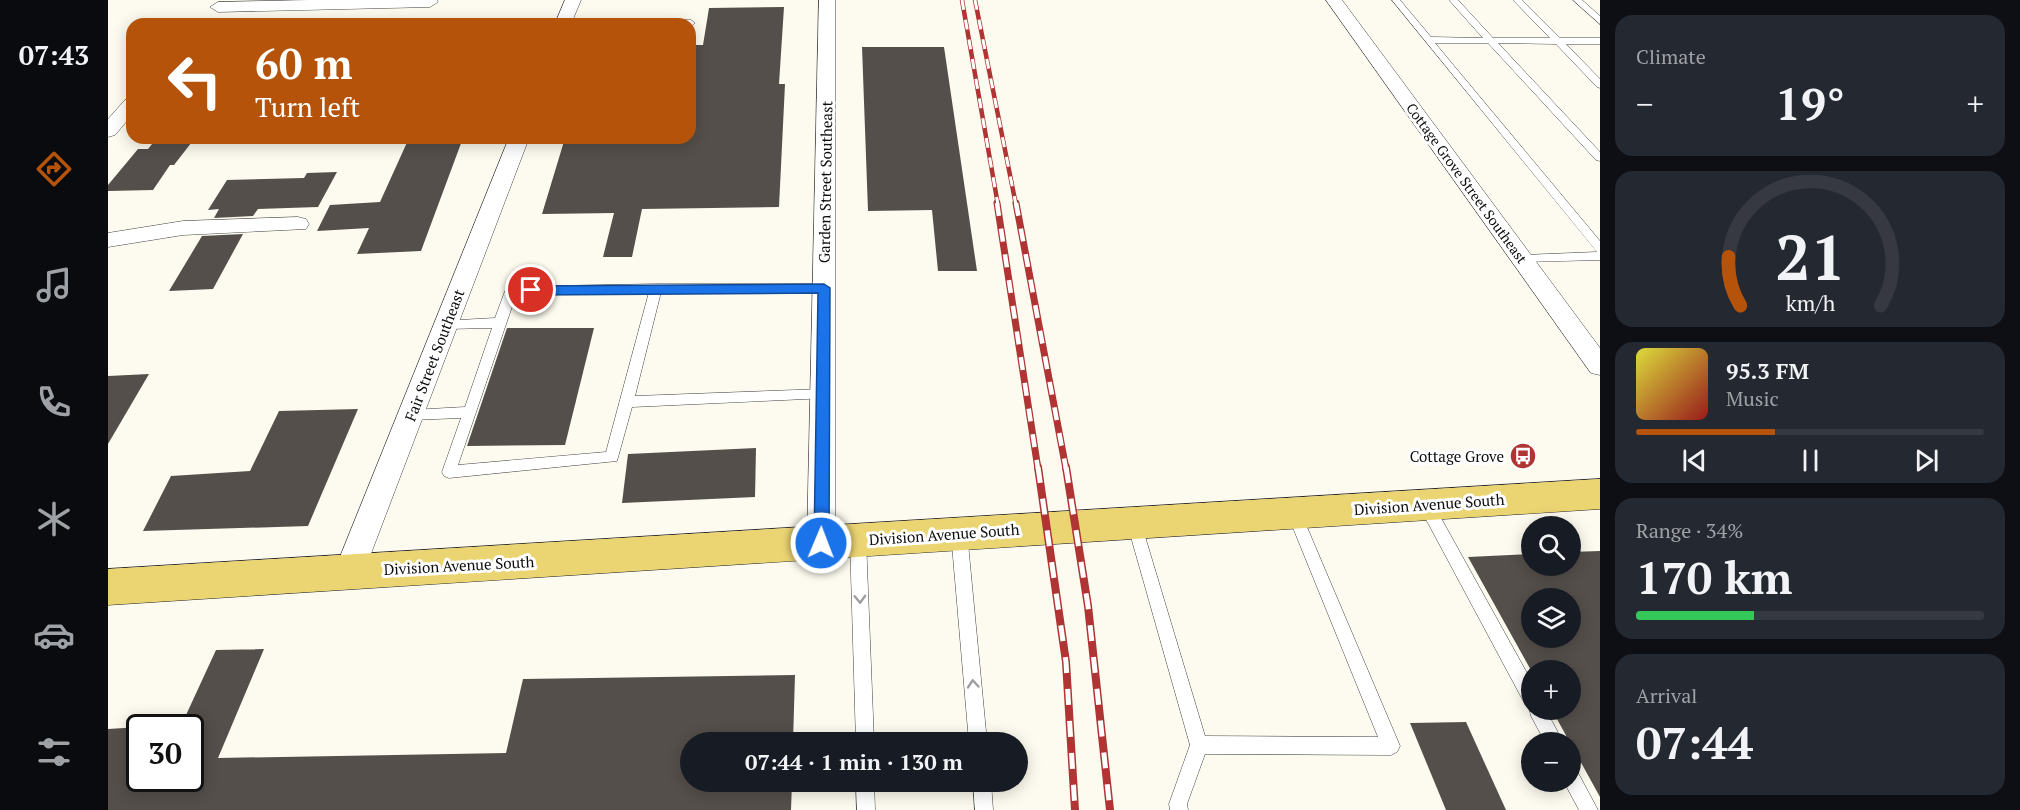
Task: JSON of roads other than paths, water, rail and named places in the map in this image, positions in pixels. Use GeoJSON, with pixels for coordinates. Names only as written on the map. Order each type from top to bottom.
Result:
{"type":"FeatureCollection","features":[{"type":"Feature","properties":{"kind":"main road","name":"Division Avenue South"},"geometry":{"type":"LineString","coordinates":[[108,587],[1600,494]]}},
{"type":"Feature","properties":{"kind":"street"},"geometry":{"type":"LineString","coordinates":[[565,18],[573,0]]}},
{"type":"Feature","properties":{"kind":"street","name":"Garden Street Southeast"},"geometry":{"type":"LineString","coordinates":[[821,543],[827,0]]}},
{"type":"Feature","properties":{"kind":"street","name":"Cottage Grove Street Southeast"},"geometry":{"type":"LineString","coordinates":[[1334,0],[1600,366]]}},
{"type":"Feature","properties":{"kind":"street"},"geometry":{"type":"LineString","coordinates":[[217,7],[430,2]]}},
{"type":"Feature","properties":{"kind":"street"},"geometry":{"type":"LineString","coordinates":[[111,124],[126,110]]}},
{"type":"Feature","properties":{"kind":"street","name":"Fair Street Southeast"},"geometry":{"type":"LineString","coordinates":[[349,572],[517,144]]}},
{"type":"Feature","properties":{"kind":"street"},"geometry":{"type":"LineString","coordinates":[[108,240],[183,228],[298,224]]}},
{"type":"Feature","properties":{"kind":"lane"},"geometry":{"type":"LineString","coordinates":[[1396,0],[1600,249]]}},
{"type":"Feature","properties":{"kind":"lane"},"geometry":{"type":"LineString","coordinates":[[1453,0],[1600,158]]}},
{"type":"Feature","properties":{"kind":"lane"},"geometry":{"type":"LineString","coordinates":[[1517,0],[1600,85]]}},
{"type":"Feature","properties":{"kind":"lane"},"geometry":{"type":"LineString","coordinates":[[1577,0],[1600,21]]}},
{"type":"Feature","properties":{"kind":"lane"},"geometry":{"type":"LineString","coordinates":[[1428,40],[1600,41]]}},
{"type":"Feature","properties":{"kind":"lane"},"geometry":{"type":"LineString","coordinates":[[1522,259],[1600,256]]}},
{"type":"Feature","properties":{"kind":"lane"},"geometry":{"type":"LineString","coordinates":[[656,288],[612,458],[449,472],[511,291],[656,288],[824,288]]}},
{"type":"Feature","properties":{"kind":"lane"},"geometry":{"type":"LineString","coordinates":[[446,324],[499,323]]}},
{"type":"Feature","properties":{"kind":"lane"},"geometry":{"type":"LineString","coordinates":[[627,402],[824,394]]}},
{"type":"Feature","properties":{"kind":"lane"},"geometry":{"type":"LineString","coordinates":[[411,415],[469,412]]}},
{"type":"Feature","properties":{"kind":"lane"},"geometry":{"type":"LineString","coordinates":[[1426,505],[1521,680]]}},
{"type":"Feature","properties":{"kind":"lane"},"geometry":{"type":"LineString","coordinates":[[1199,746],[1391,746],[1294,513]]}},
{"type":"Feature","properties":{"kind":"lane"},"geometry":{"type":"LineString","coordinates":[[1134,523],[1199,746],[1178,804],[1179,810]]}},
{"type":"Feature","properties":{"kind":"lane"},"geometry":{"type":"LineString","coordinates":[[959,533],[977,732]]}},
{"type":"Feature","properties":{"kind":"lane"},"geometry":{"type":"LineString","coordinates":[[858,540],[865,732]]}},
{"type":"Feature","properties":{"kind":"lane"},"geometry":{"type":"LineString","coordinates":[[865,792],[866,810]]}},
{"type":"Feature","properties":{"kind":"lane"},"geometry":{"type":"LineString","coordinates":[[983,792],[984,810]]}},
{"type":"Feature","properties":{"kind":"lane"},"geometry":{"type":"LineString","coordinates":[[1579,792],[1589,810]]}},
{"type":"Feature","properties":{"kind":"railway"},"geometry":{"type":"LineString","coordinates":[[962,0],[998,205]]}},
{"type":"Feature","properties":{"kind":"railway"},"geometry":{"type":"LineString","coordinates":[[975,0],[1016,205]]}},
{"type":"Feature","properties":{"kind":"railway"},"geometry":{"type":"LineString","coordinates":[[997,203],[1038,469]]}},
{"type":"Feature","properties":{"kind":"railway"},"geometry":{"type":"LineString","coordinates":[[1016,203],[1066,469]]}},
{"type":"Feature","properties":{"kind":"railway"},"geometry":{"type":"LineString","coordinates":[[1038,467],[1066,662],[1075,810]]}},
{"type":"Feature","properties":{"kind":"railway"},"geometry":{"type":"LineString","coordinates":[[1066,467],[1088,606],[1110,810]]}},
{"type":"Feature","properties":{"kind":"place","name":"Cottage Grove"},"geometry":{"type":"Point","coordinates":[1523,456]}}]}
